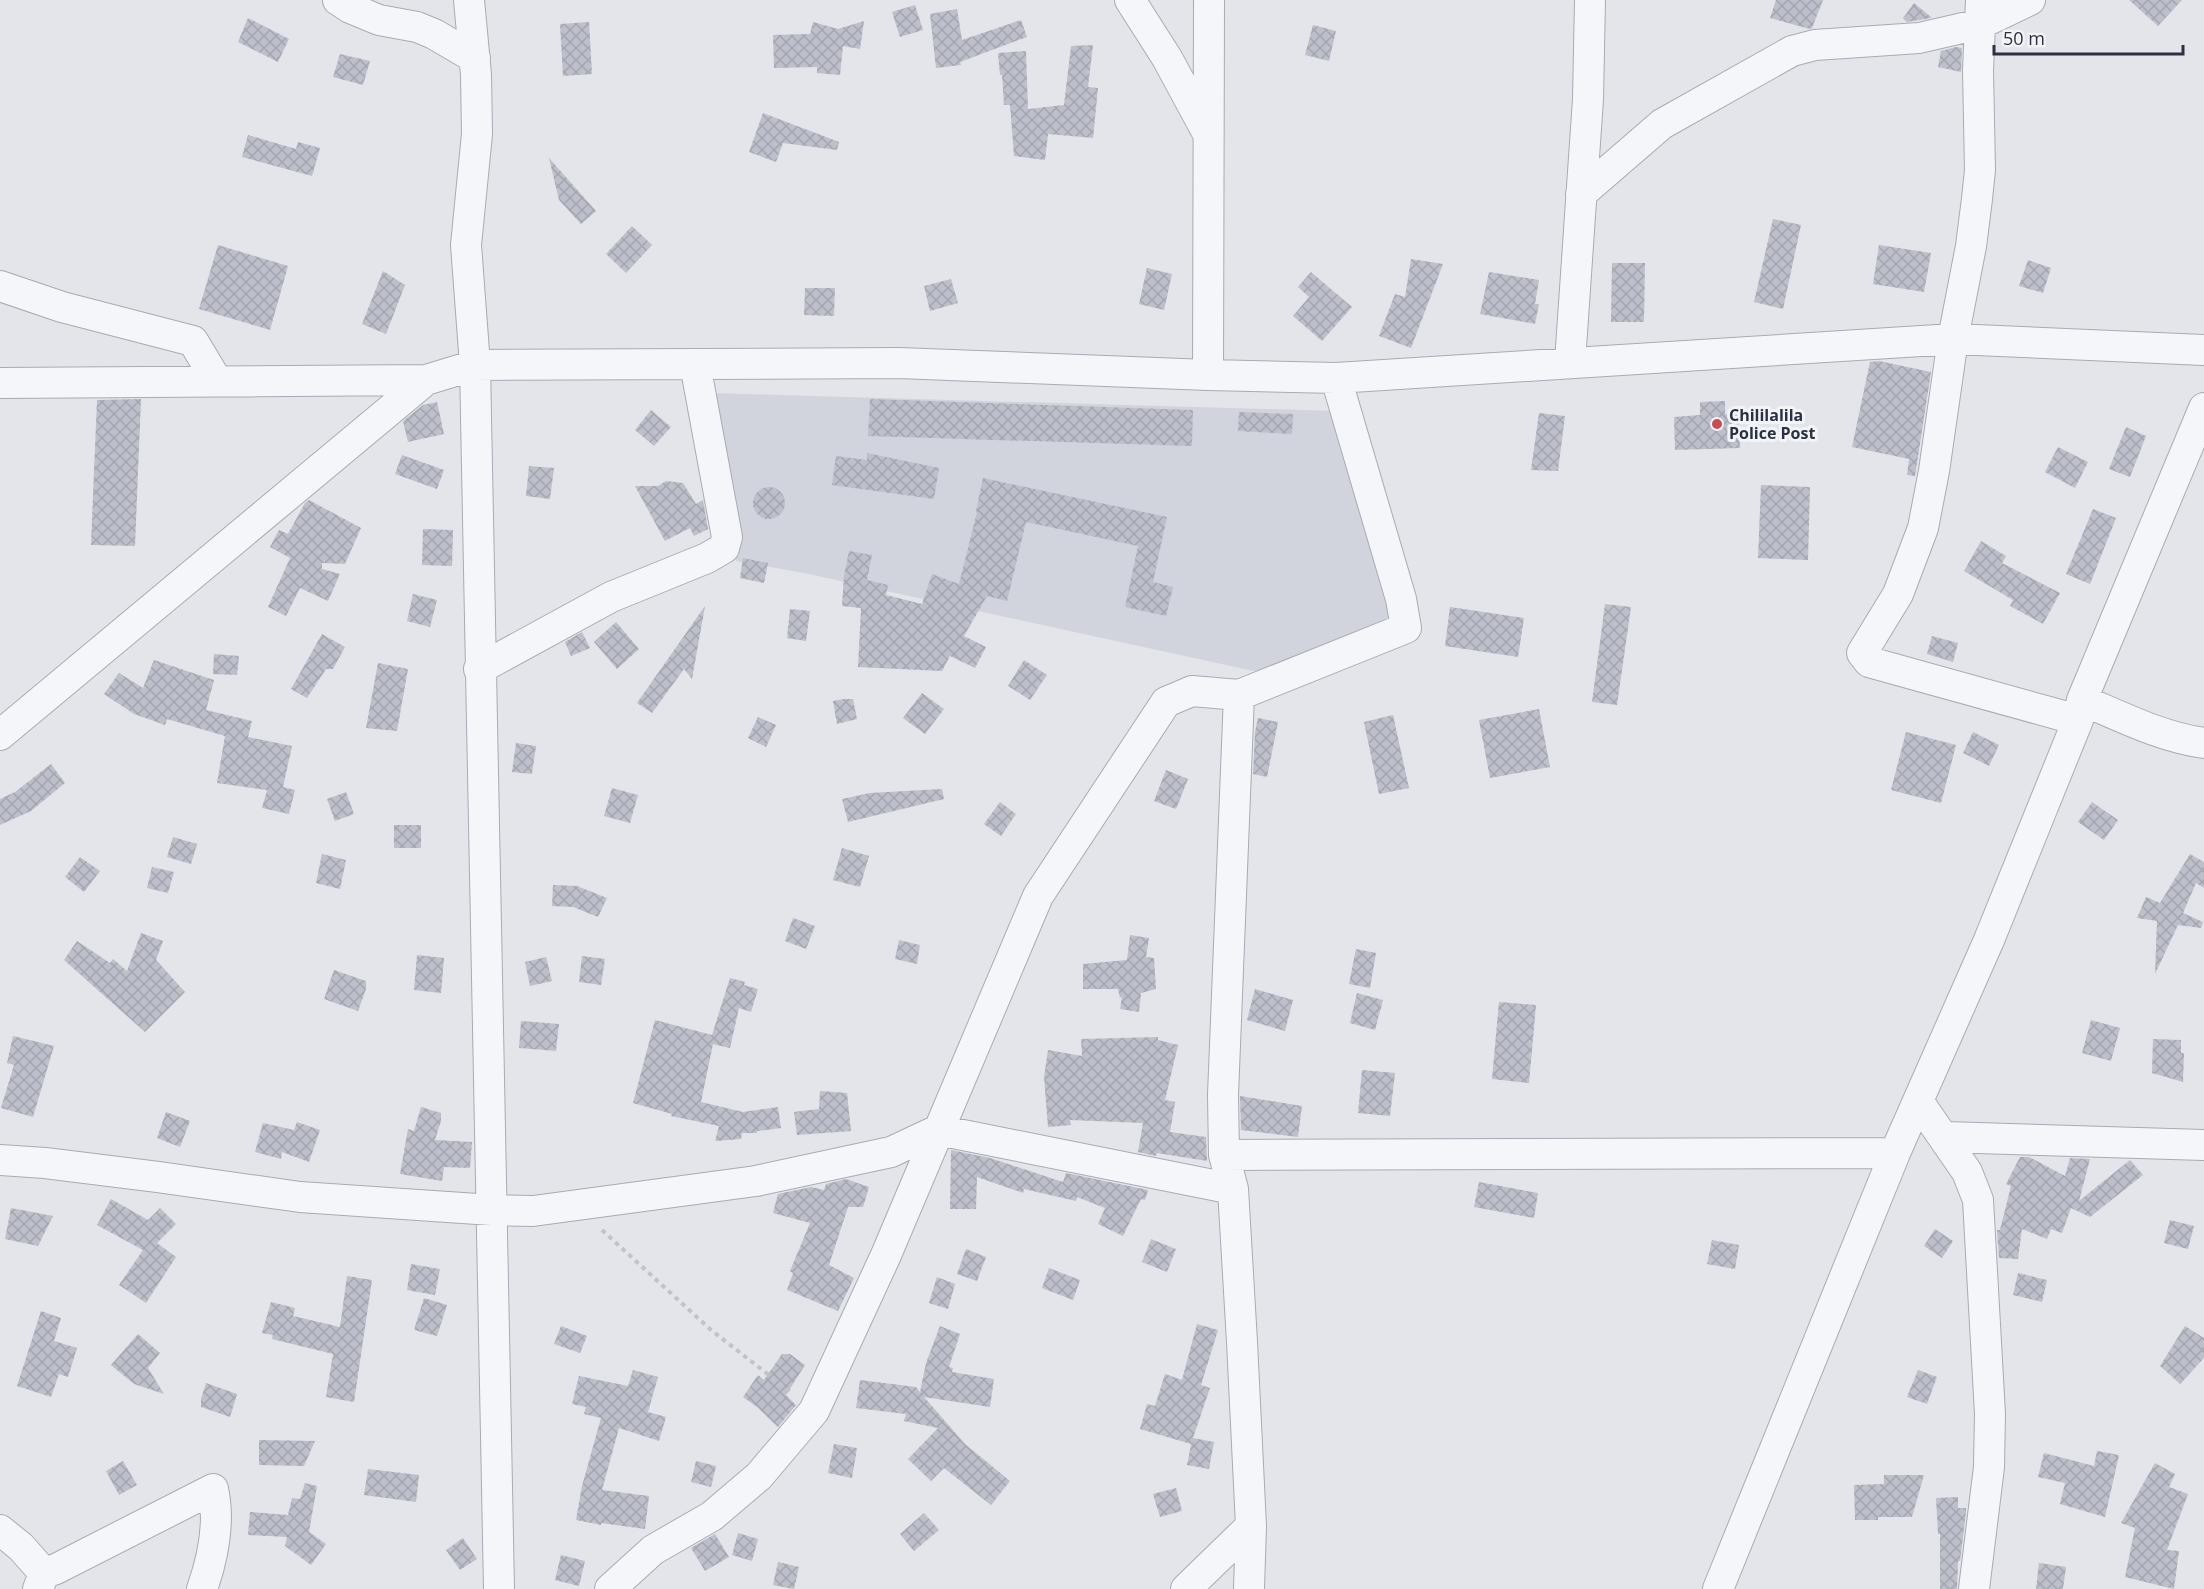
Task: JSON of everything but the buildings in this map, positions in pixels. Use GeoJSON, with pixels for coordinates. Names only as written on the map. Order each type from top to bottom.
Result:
{"type":"FeatureCollection","features":[{"type":"Feature","properties":{"kind":"street"},"geometry":{"type":"LineString","coordinates":[[338,0],[350,8],[379,20],[417,27],[434,34],[475,58]]}},
{"type":"Feature","properties":{"kind":"street"},"geometry":{"type":"LineString","coordinates":[[469,0],[475,58],[477,134],[466,244],[475,365],[479,669],[499,1589]]}},
{"type":"Feature","properties":{"kind":"street"},"geometry":{"type":"LineString","coordinates":[[1130,0],[1167,58],[1209,138]]}},
{"type":"Feature","properties":{"kind":"street"},"geometry":{"type":"LineString","coordinates":[[1208,375],[1209,0]]}},
{"type":"Feature","properties":{"kind":"street"},"geometry":{"type":"LineString","coordinates":[[1570,362],[1588,99],[1590,0]]}},
{"type":"Feature","properties":{"kind":"street"},"geometry":{"type":"LineString","coordinates":[[1581,194],[1662,124],[1792,51],[1815,45],[1919,38],[1980,12],[2030,0]]}},
{"type":"Feature","properties":{"kind":"street"},"geometry":{"type":"LineString","coordinates":[[1980,12],[1980,170],[1971,246],[1953,339],[1935,471],[1923,528],[1898,594],[1862,653],[1869,662],[2080,710],[2204,744]]}},
{"type":"Feature","properties":{"kind":"street"},"geometry":{"type":"LineString","coordinates":[[0,286],[62,307],[193,341],[217,381]]}},
{"type":"Feature","properties":{"kind":"street"},"geometry":{"type":"LineString","coordinates":[[0,383],[426,380],[475,365],[899,363],[1336,378],[1953,339],[2204,350]]}},
{"type":"Feature","properties":{"kind":"street"},"geometry":{"type":"LineString","coordinates":[[479,669],[611,597],[707,558],[724,548],[727,537],[695,364]]}},
{"type":"Feature","properties":{"kind":"street"},"geometry":{"type":"LineString","coordinates":[[610,1589],[653,1550],[712,1516],[759,1476],[814,1411],[886,1255],[1038,896],[1166,702],[1192,691],[1239,695],[1406,628],[1401,599],[1336,378]]}},
{"type":"Feature","properties":{"kind":"street"},"geometry":{"type":"LineString","coordinates":[[0,735],[426,380]]}},
{"type":"Feature","properties":{"kind":"street"},"geometry":{"type":"LineString","coordinates":[[1718,1589],[1895,1153],[1989,940],[2080,710],[2204,408]]}},
{"type":"Feature","properties":{"kind":"street"},"geometry":{"type":"LineString","coordinates":[[1239,695],[1223,1095],[1224,1155],[1233,1189],[1251,1527],[1249,1589]]}},
{"type":"Feature","properties":{"kind":"street"},"geometry":{"type":"LineString","coordinates":[[1918,1101],[1967,1172],[1978,1200],[1990,1414],[1989,1467],[1974,1589]]}},
{"type":"Feature","properties":{"kind":"street"},"geometry":{"type":"LineString","coordinates":[[0,1160],[124,1173],[300,1197],[533,1211],[768,1178],[891,1152],[938,1130],[1233,1189]]}},
{"type":"Feature","properties":{"kind":"street"},"geometry":{"type":"LineString","coordinates":[[1945,1137],[2204,1145]]}},
{"type":"Feature","properties":{"kind":"street"},"geometry":{"type":"LineString","coordinates":[[1224,1155],[1895,1153]]}},
{"type":"Feature","properties":{"kind":"street"},"geometry":{"type":"LineString","coordinates":[[0,1530],[21,1547],[41,1581],[56,1569],[213,1489],[216,1512],[214,1534],[209,1569],[202,1589]]}},
{"type":"Feature","properties":{"kind":"street"},"geometry":{"type":"LineString","coordinates":[[1186,1589],[1251,1527]]}},
{"type":"Feature","properties":{"kind":"path"},"geometry":{"type":"LineString","coordinates":[[574,1206],[711,1330],[814,1411]]}},
{"type":"Feature","properties":{"kind":"shaded area"},"geometry":{"type":"Polygon","coordinates":[[[708,393],[1336,411],[1395,621],[1272,675],[804,573],[736,561],[708,393]]]}},
{"type":"Feature","properties":{"kind":"place","name":"Chililalila Police Post"},"geometry":{"type":"Point","coordinates":[1717,424]}}]}
